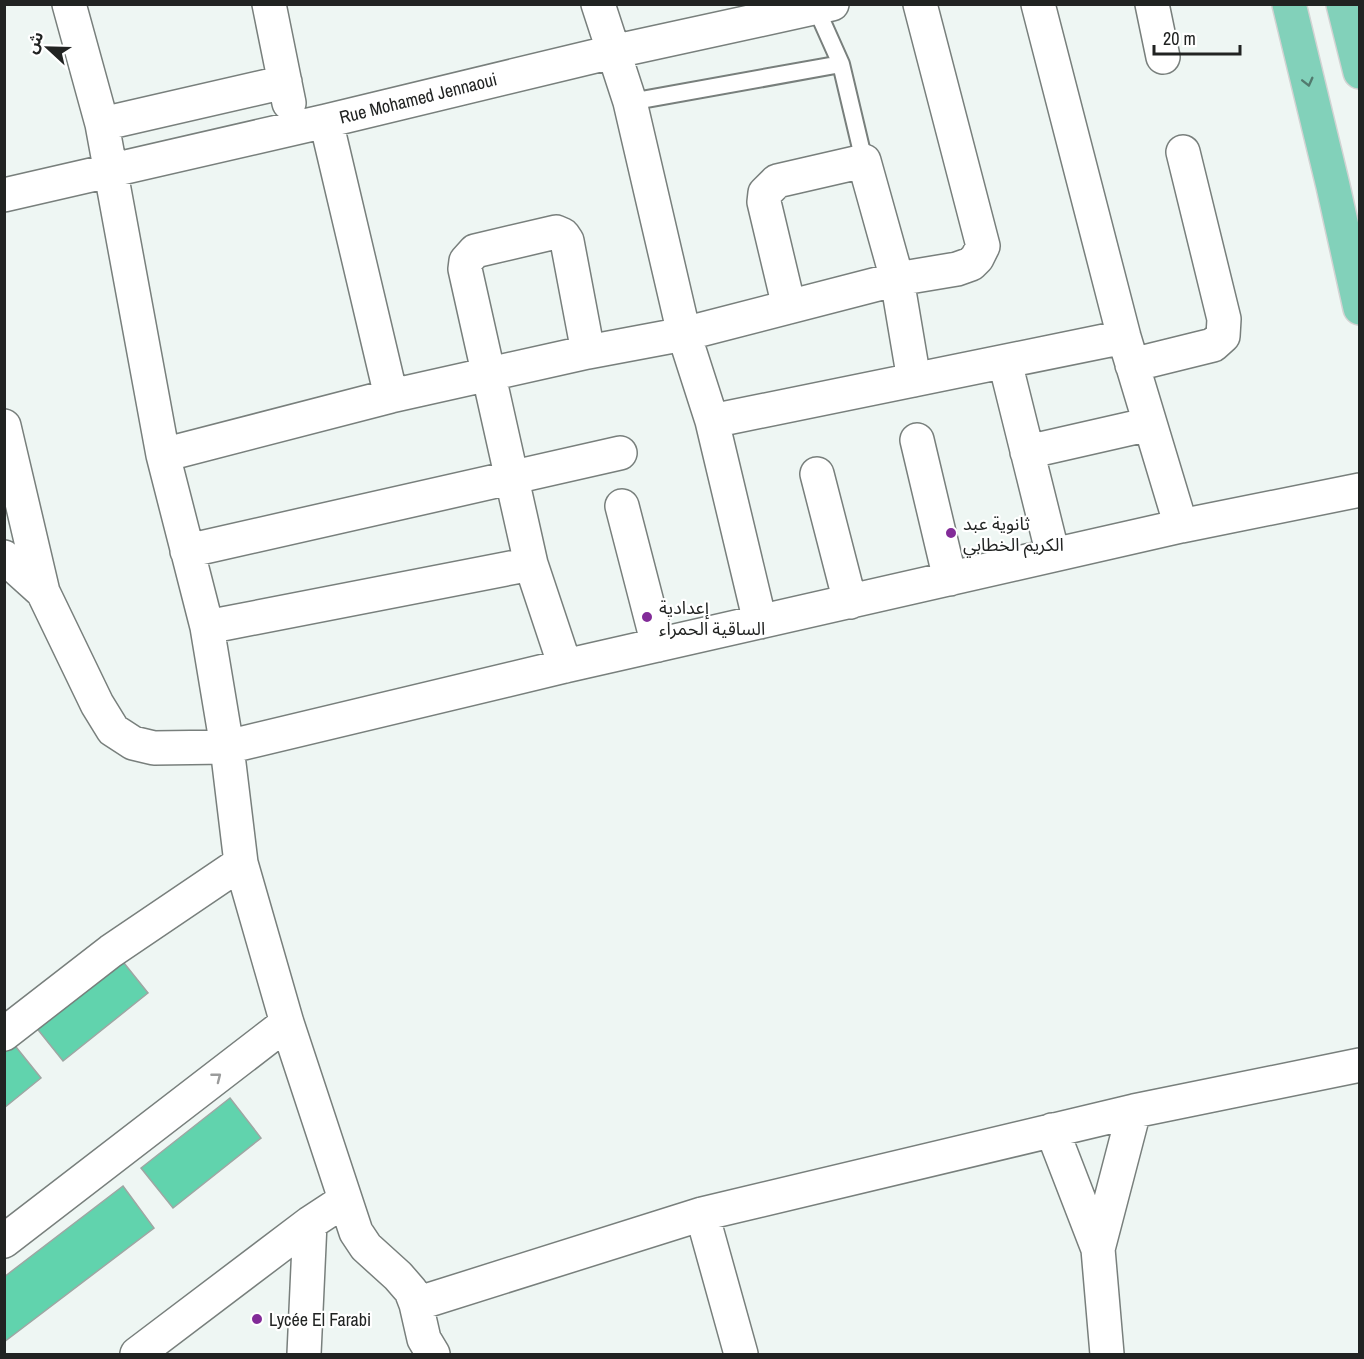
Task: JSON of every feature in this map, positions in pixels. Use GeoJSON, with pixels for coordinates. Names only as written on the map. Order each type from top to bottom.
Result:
{"type":"FeatureCollection","features":[{"type":"Feature","properties":{"kind":"main road"},"geometry":{"type":"LineString","coordinates":[[1289,4],[1333,186],[1359,308]]}},
{"type":"Feature","properties":{"kind":"main road"},"geometry":{"type":"LineString","coordinates":[[1343,4],[1359,72]]}},
{"type":"Feature","properties":{"kind":"street"},"geometry":{"type":"LineString","coordinates":[[69,4],[102,124],[163,454],[207,627],[227,747],[241,863],[284,1011],[356,1232],[366,1247],[411,1291],[424,1339],[433,1354]]}},
{"type":"Feature","properties":{"kind":"street"},"geometry":{"type":"LineString","coordinates":[[269,4],[285,82],[310,124],[391,396]]}},
{"type":"Feature","properties":{"kind":"street"},"geometry":{"type":"LineString","coordinates":[[598,4],[630,102],[684,334],[712,422],[760,622]]}},
{"type":"Feature","properties":{"kind":"street"},"geometry":{"type":"LineString","coordinates":[[163,454],[391,396],[588,352],[684,334],[897,279],[964,266],[977,258],[983,246],[920,4]]}},
{"type":"Feature","properties":{"kind":"street"},"geometry":{"type":"LineString","coordinates":[[1038,4],[1128,351],[1181,526]]}},
{"type":"Feature","properties":{"kind":"street"},"geometry":{"type":"LineString","coordinates":[[1152,4],[1163,57]]}},
{"type":"Feature","properties":{"kind":"street","name":"Rue Mohamed Jennaoui"},"geometry":{"type":"LineString","coordinates":[[4,195],[612,52],[824,6]]}},
{"type":"Feature","properties":{"kind":"street"},"geometry":{"type":"LineString","coordinates":[[102,124],[285,82]]}},
{"type":"Feature","properties":{"kind":"street"},"geometry":{"type":"LineString","coordinates":[[712,422],[1005,362],[1213,345],[1223,336],[1224,319],[1183,152]]}},
{"type":"Feature","properties":{"kind":"street"},"geometry":{"type":"LineString","coordinates":[[789,307],[764,202],[765,193],[777,181],[864,161],[897,279],[914,380]]}},
{"type":"Feature","properties":{"kind":"street"},"geometry":{"type":"LineString","coordinates":[[565,666],[531,564],[465,269],[466,261],[475,251],[556,232],[563,235],[567,241],[588,352]]}},
{"type":"Feature","properties":{"kind":"street"},"geometry":{"type":"LineString","coordinates":[[1005,362],[1053,555]]}},
{"type":"Feature","properties":{"kind":"street"},"geometry":{"type":"LineString","coordinates":[[1027,452],[1150,424]]}},
{"type":"Feature","properties":{"kind":"street"},"geometry":{"type":"LineString","coordinates":[[4,426],[43,592],[97,704],[113,730],[133,743],[154,748],[227,747],[565,666],[1053,555],[1359,490]]}},
{"type":"Feature","properties":{"kind":"street"},"geometry":{"type":"LineString","coordinates":[[917,440],[950,579]]}},
{"type":"Feature","properties":{"kind":"street"},"geometry":{"type":"LineString","coordinates":[[187,551],[620,453]]}},
{"type":"Feature","properties":{"kind":"street"},"geometry":{"type":"LineString","coordinates":[[817,474],[849,602]]}},
{"type":"Feature","properties":{"kind":"street"},"geometry":{"type":"LineString","coordinates":[[622,506],[658,645]]}},
{"type":"Feature","properties":{"kind":"street"},"geometry":{"type":"LineString","coordinates":[[4,557],[43,592]]}},
{"type":"Feature","properties":{"kind":"street"},"geometry":{"type":"LineString","coordinates":[[207,627],[531,564]]}},
{"type":"Feature","properties":{"kind":"street"},"geometry":{"type":"LineString","coordinates":[[4,1034],[111,951],[241,863]]}},
{"type":"Feature","properties":{"kind":"street"},"geometry":{"type":"LineString","coordinates":[[4,1215],[284,1011]]}},
{"type":"Feature","properties":{"kind":"street"},"geometry":{"type":"LineString","coordinates":[[4,1241],[284,1011]]}},
{"type":"Feature","properties":{"kind":"street"},"geometry":{"type":"LineString","coordinates":[[416,1304],[702,1214],[1134,1111],[1359,1065]]}},
{"type":"Feature","properties":{"kind":"street"},"geometry":{"type":"LineString","coordinates":[[1098,1248],[1134,1111]]}},
{"type":"Feature","properties":{"kind":"street"},"geometry":{"type":"LineString","coordinates":[[1052,1130],[1098,1248],[1107,1354]]}},
{"type":"Feature","properties":{"kind":"street"},"geometry":{"type":"LineString","coordinates":[[137,1354],[345,1200]]}},
{"type":"Feature","properties":{"kind":"street"},"geometry":{"type":"LineString","coordinates":[[702,1214],[741,1354]]}},
{"type":"Feature","properties":{"kind":"street"},"geometry":{"type":"LineString","coordinates":[[304,1354],[310,1224]]}},
{"type":"Feature","properties":{"kind":"lane"},"geometry":{"type":"LineString","coordinates":[[824,6],[841,64],[864,161]]}},
{"type":"Feature","properties":{"kind":"lane"},"geometry":{"type":"LineString","coordinates":[[630,102],[841,64]]}},
{"type":"Feature","properties":{"kind":"building"},"geometry":{"type":"Polygon","coordinates":[[[116,953],[148,993],[63,1061],[31,1021],[116,953]]]}},
{"type":"Feature","properties":{"kind":"building"},"geometry":{"type":"Polygon","coordinates":[[[8,1037],[41,1078],[4,1108],[4,1039],[8,1037]]]}},
{"type":"Feature","properties":{"kind":"building"},"geometry":{"type":"Polygon","coordinates":[[[230,1098],[261,1138],[173,1208],[141,1168],[230,1098]]]}},
{"type":"Feature","properties":{"kind":"building"},"geometry":{"type":"Polygon","coordinates":[[[123,1186],[154,1228],[4,1342],[4,1277],[123,1186]]]}},
{"type":"Feature","properties":{"kind":"place","name":"ثانوية عبد الكريم الخطابي"},"geometry":{"type":"Point","coordinates":[951,533]}},
{"type":"Feature","properties":{"kind":"place","name":"إعدادية الساقية الحمراء"},"geometry":{"type":"Point","coordinates":[647,617]}},
{"type":"Feature","properties":{"kind":"place","name":"Lycée El Farabi"},"geometry":{"type":"Point","coordinates":[257,1319]}}]}
